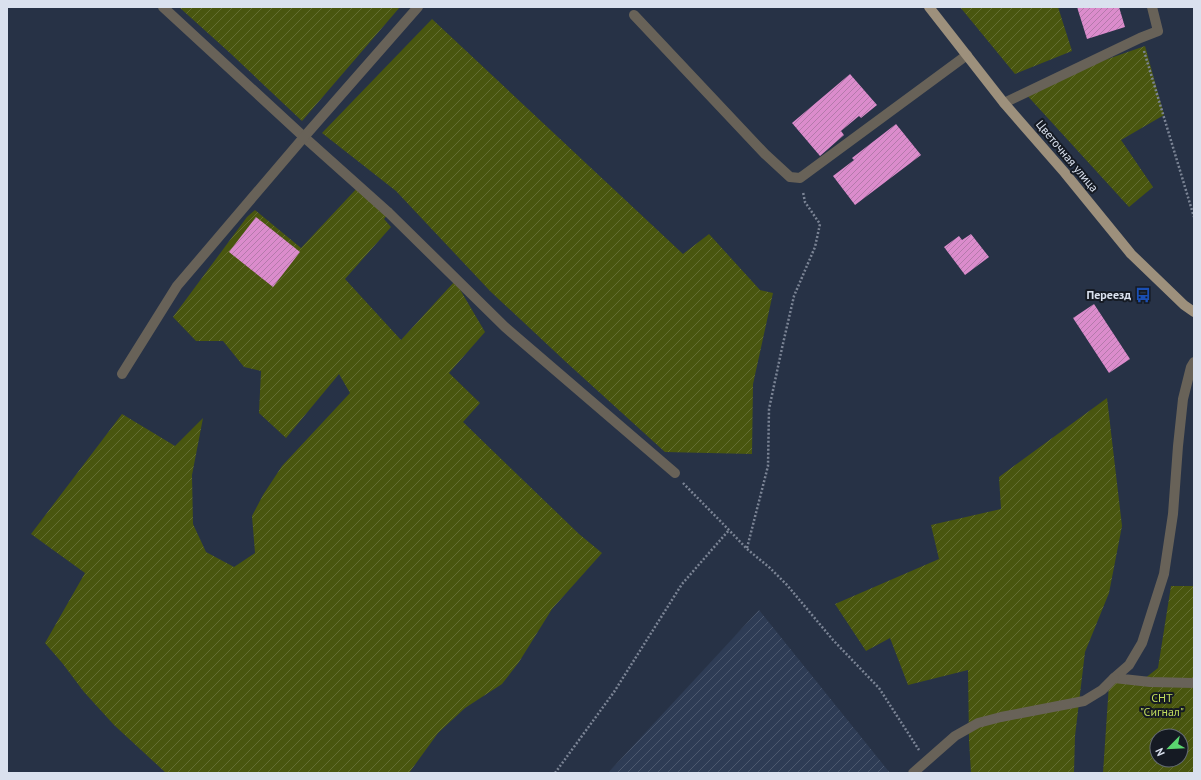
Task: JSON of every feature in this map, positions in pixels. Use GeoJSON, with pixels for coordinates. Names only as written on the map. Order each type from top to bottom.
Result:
{"type":"FeatureCollection","features":[{"type":"Feature","properties":{"kind":"main road","name":"Цветочная улица"},"geometry":{"type":"LineString","coordinates":[[929,7],[1004,102],[1065,173],[1131,254],[1184,305],[1194,312]]}},
{"type":"Feature","properties":{"kind":"street"},"geometry":{"type":"LineString","coordinates":[[163,7],[389,213],[505,327],[675,473]]}},
{"type":"Feature","properties":{"kind":"street"},"geometry":{"type":"LineString","coordinates":[[122,374],[177,286],[304,137],[418,7]]}},
{"type":"Feature","properties":{"kind":"street"},"geometry":{"type":"LineString","coordinates":[[1004,102],[1158,31],[1152,7]]}},
{"type":"Feature","properties":{"kind":"street"},"geometry":{"type":"LineString","coordinates":[[634,15],[765,154],[790,177],[800,178],[967,55]]}},
{"type":"Feature","properties":{"kind":"street"},"geometry":{"type":"LineString","coordinates":[[913,773],[955,736],[978,723],[1084,700],[1102,690],[1129,665],[1142,643],[1164,574],[1174,514],[1178,446],[1183,399],[1194,362]]}},
{"type":"Feature","properties":{"kind":"street"},"geometry":{"type":"LineString","coordinates":[[1114,678],[1150,682],[1194,683]]}},
{"type":"Feature","properties":{"kind":"path"},"geometry":{"type":"LineString","coordinates":[[1140,38],[1194,217]]}},
{"type":"Feature","properties":{"kind":"path"},"geometry":{"type":"LineString","coordinates":[[747,549],[768,466],[769,409],[782,348],[794,296],[815,247],[820,224],[805,202],[800,178]]}},
{"type":"Feature","properties":{"kind":"path"},"geometry":{"type":"LineString","coordinates":[[675,473],[692,493],[747,549],[770,568],[787,585],[833,640],[879,688],[926,762]]}},
{"type":"Feature","properties":{"kind":"path"},"geometry":{"type":"LineString","coordinates":[[555,773],[614,692],[682,584],[730,530]]}},
{"type":"Feature","properties":{"kind":"shaded area"},"geometry":{"type":"Polygon","coordinates":[[[759,610],[890,773],[608,773],[759,610]]]}},
{"type":"Feature","properties":{"kind":"green space"},"geometry":{"type":"Polygon","coordinates":[[[179,7],[400,7],[302,121],[179,7]]]}},
{"type":"Feature","properties":{"kind":"green space"},"geometry":{"type":"Polygon","coordinates":[[[960,7],[1058,7],[1072,51],[1015,74],[960,7]]]}},
{"type":"Feature","properties":{"kind":"green space"},"geometry":{"type":"Polygon","coordinates":[[[432,19],[683,254],[709,234],[760,290],[773,293],[753,384],[752,454],[665,452],[491,292],[396,191],[322,133],[432,19]]]}},
{"type":"Feature","properties":{"kind":"green space"},"geometry":{"type":"Polygon","coordinates":[[[1145,46],[1164,115],[1121,140],[1153,187],[1129,207],[1024,92],[1079,69],[1145,46]]]}},
{"type":"Feature","properties":{"kind":"green space"},"geometry":{"type":"Polygon","coordinates":[[[359,186],[392,209],[384,219],[391,227],[345,279],[401,340],[455,281],[485,332],[449,373],[480,403],[463,422],[579,534],[602,553],[552,609],[519,662],[502,684],[465,708],[438,733],[409,773],[166,773],[114,725],[84,692],[45,643],[85,573],[31,534],[122,414],[175,446],[203,418],[192,475],[193,524],[206,552],[234,567],[255,553],[252,516],[263,495],[282,466],[350,393],[339,374],[286,438],[259,413],[261,371],[244,367],[223,341],[196,341],[173,317],[247,217],[255,210],[301,248],[359,186]]]}},
{"type":"Feature","properties":{"kind":"green space"},"geometry":{"type":"Polygon","coordinates":[[[1107,398],[1122,526],[1109,593],[1085,652],[1075,736],[1074,773],[971,773],[968,670],[908,685],[890,638],[866,651],[835,604],[939,559],[931,525],[1001,509],[999,477],[1107,398]]]}},
{"type":"Feature","properties":{"kind":"green space","name":"СНТ \"Сигнал\""},"geometry":{"type":"Polygon","coordinates":[[[1171,586],[1194,586],[1194,773],[1103,773],[1109,684],[1127,675],[1144,679],[1158,668],[1171,586]]]}},
{"type":"Feature","properties":{"kind":"building"},"geometry":{"type":"Polygon","coordinates":[[[1077,7],[1119,7],[1125,27],[1087,39],[1077,7]]]}},
{"type":"Feature","properties":{"kind":"building"},"geometry":{"type":"Polygon","coordinates":[[[850,74],[877,105],[861,118],[859,116],[841,131],[844,135],[820,156],[792,123],[850,74]]]}},
{"type":"Feature","properties":{"kind":"building"},"geometry":{"type":"Polygon","coordinates":[[[896,124],[921,155],[855,205],[833,176],[854,160],[852,158],[896,124]]]}},
{"type":"Feature","properties":{"kind":"building"},"geometry":{"type":"Polygon","coordinates":[[[256,217],[300,252],[273,287],[229,252],[256,217]]]}},
{"type":"Feature","properties":{"kind":"building"},"geometry":{"type":"Polygon","coordinates":[[[971,234],[989,257],[965,275],[944,247],[959,236],[962,240],[971,234]]]}},
{"type":"Feature","properties":{"kind":"building"},"geometry":{"type":"Polygon","coordinates":[[[1094,304],[1130,359],[1109,373],[1073,318],[1094,304]]]}},
{"type":"Feature","properties":{"kind":"place","name":"Переезд"},"geometry":{"type":"Point","coordinates":[1143,295]}}]}
